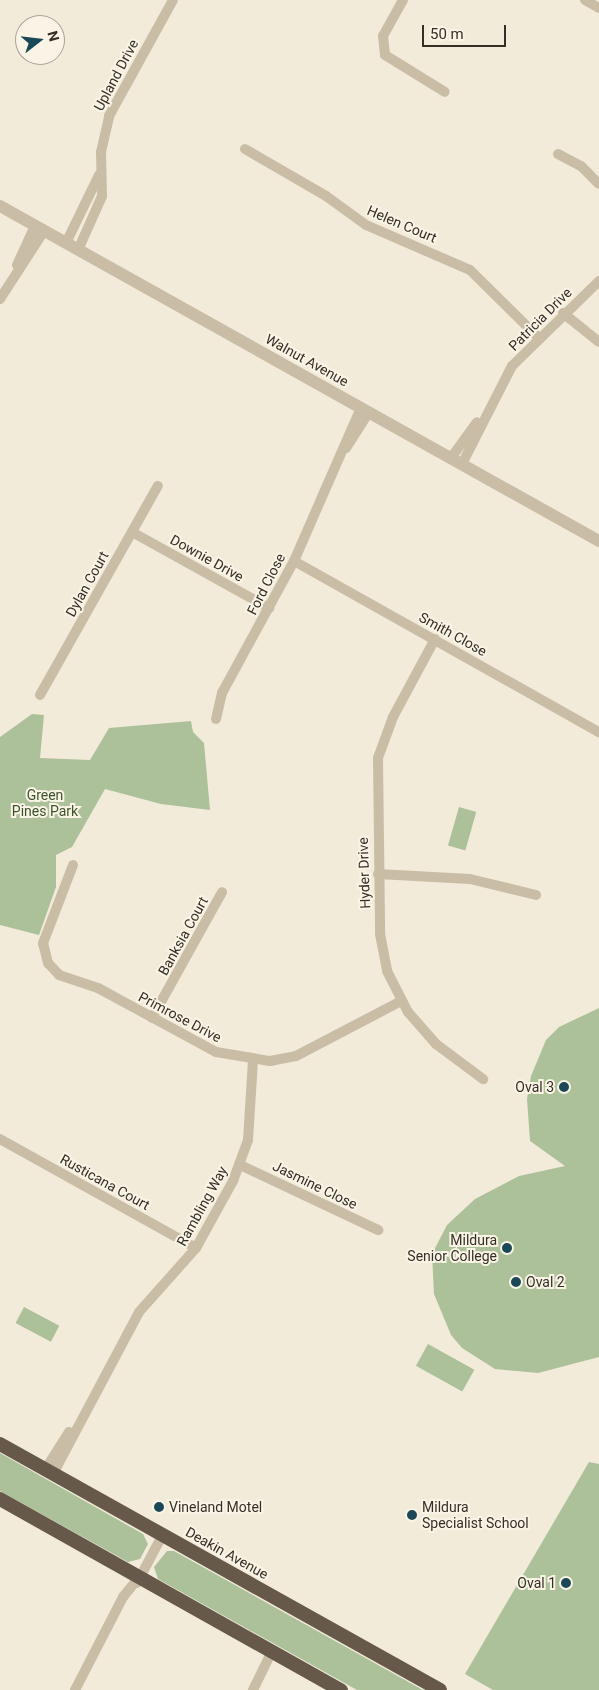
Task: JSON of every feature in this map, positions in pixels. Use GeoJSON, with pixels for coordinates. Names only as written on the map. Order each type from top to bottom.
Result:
{"type":"FeatureCollection","features":[{"type":"Feature","properties":{"kind":"highway","name":"Deakin Avenue"},"geometry":{"type":"LineString","coordinates":[[0,1444],[440,1690]]}},
{"type":"Feature","properties":{"kind":"highway"},"geometry":{"type":"LineString","coordinates":[[0,1499],[342,1690]]}},
{"type":"Feature","properties":{"kind":"street","name":"Upland Drive"},"geometry":{"type":"LineString","coordinates":[[72,247],[100,169],[109,116],[173,0]]}},
{"type":"Feature","properties":{"kind":"street"},"geometry":{"type":"LineString","coordinates":[[404,0],[384,36],[385,55],[445,92]]}},
{"type":"Feature","properties":{"kind":"street"},"geometry":{"type":"LineString","coordinates":[[585,0],[599,8]]}},
{"type":"Feature","properties":{"kind":"street","name":"Helen Court"},"geometry":{"type":"LineString","coordinates":[[245,149],[326,196],[366,225],[470,270],[538,337]]}},
{"type":"Feature","properties":{"kind":"street"},"geometry":{"type":"LineString","coordinates":[[558,154],[581,166],[599,184]]}},
{"type":"Feature","properties":{"kind":"street","name":"Walnut Avenue"},"geometry":{"type":"LineString","coordinates":[[0,206],[599,540]]}},
{"type":"Feature","properties":{"kind":"street"},"geometry":{"type":"LineString","coordinates":[[0,299],[40,228]]}},
{"type":"Feature","properties":{"kind":"street","name":"Patricia Drive"},"geometry":{"type":"LineString","coordinates":[[457,462],[512,366],[538,337],[599,281]]}},
{"type":"Feature","properties":{"kind":"street"},"geometry":{"type":"LineString","coordinates":[[563,313],[599,342]]}},
{"type":"Feature","properties":{"kind":"street","name":"Ford Close"},"geometry":{"type":"LineString","coordinates":[[216,719],[222,693],[294,561],[337,461],[365,410]]}},
{"type":"Feature","properties":{"kind":"street","name":"Dylan Court"},"geometry":{"type":"LineString","coordinates":[[40,695],[158,486]]}},
{"type":"Feature","properties":{"kind":"street","name":"Downie Drive"},"geometry":{"type":"LineString","coordinates":[[132,532],[269,608]]}},
{"type":"Feature","properties":{"kind":"street","name":"Smith Close"},"geometry":{"type":"LineString","coordinates":[[294,561],[599,732]]}},
{"type":"Feature","properties":{"kind":"street","name":"Hyder Drive"},"geometry":{"type":"LineString","coordinates":[[435,639],[380,750],[375,792],[383,952],[400,1001],[436,1044],[483,1079]]}},
{"type":"Feature","properties":{"kind":"street","name":"Primrose Drive"},"geometry":{"type":"LineString","coordinates":[[72,865],[43,943],[44,957],[59,975],[98,988],[216,1052],[253,1060],[283,1059],[308,1051],[400,1001]]}},
{"type":"Feature","properties":{"kind":"street"},"geometry":{"type":"LineString","coordinates":[[378,874],[470,879],[536,895]]}},
{"type":"Feature","properties":{"kind":"street","name":"Banksia Court"},"geometry":{"type":"LineString","coordinates":[[152,1018],[222,892]]}},
{"type":"Feature","properties":{"kind":"street","name":"Rambling Way"},"geometry":{"type":"LineString","coordinates":[[49,1472],[139,1312],[196,1248],[240,1165],[248,1140],[253,1060]]}},
{"type":"Feature","properties":{"kind":"street","name":"Rusticana Court"},"geometry":{"type":"LineString","coordinates":[[0,1139],[196,1248]]}},
{"type":"Feature","properties":{"kind":"street","name":"Jasmine Close"},"geometry":{"type":"LineString","coordinates":[[240,1165],[378,1230]]}},
{"type":"Feature","properties":{"kind":"street"},"geometry":{"type":"LineString","coordinates":[[75,1690],[162,1536]]}},
{"type":"Feature","properties":{"kind":"street"},"geometry":{"type":"LineString","coordinates":[[253,1690],[272,1651]]}},
{"type":"Feature","properties":{"kind":"green space","name":"Green Pines Park"},"geometry":{"type":"Polygon","coordinates":[[[32,714],[44,715],[40,758],[90,760],[109,728],[191,721],[193,732],[204,743],[210,810],[161,804],[105,789],[72,847],[56,855],[56,887],[39,935],[0,925],[0,737],[32,714]]]}},
{"type":"Feature","properties":{"kind":"green space"},"geometry":{"type":"Polygon","coordinates":[[[459,807],[476,812],[465,850],[448,845],[459,807]]]}},
{"type":"Feature","properties":{"kind":"green space","name":"Oval 2"},"geometry":{"type":"Polygon","coordinates":[[[599,1008],[599,1357],[538,1373],[495,1369],[462,1348],[451,1335],[434,1294],[432,1254],[447,1225],[475,1199],[519,1176],[565,1166],[530,1141],[527,1099],[531,1076],[546,1040],[559,1027],[599,1008]]]}},
{"type":"Feature","properties":{"kind":"green space"},"geometry":{"type":"Polygon","coordinates":[[[24,1307],[59,1326],[51,1342],[16,1323],[24,1307]]]}},
{"type":"Feature","properties":{"kind":"green space"},"geometry":{"type":"Polygon","coordinates":[[[428,1344],[474,1370],[462,1392],[416,1366],[428,1344]]]}},
{"type":"Feature","properties":{"kind":"green space"},"geometry":{"type":"Polygon","coordinates":[[[0,1453],[143,1534],[148,1544],[140,1559],[128,1562],[0,1491],[0,1453]]]}},
{"type":"Feature","properties":{"kind":"green space"},"geometry":{"type":"Polygon","coordinates":[[[589,1462],[599,1464],[599,1690],[493,1690],[465,1674],[589,1462]]]}},
{"type":"Feature","properties":{"kind":"green space"},"geometry":{"type":"Polygon","coordinates":[[[167,1551],[174,1551],[423,1690],[357,1690],[158,1579],[154,1567],[167,1551]]]}},
{"type":"Feature","properties":{"kind":"place","name":"Oval 3"},"geometry":{"type":"Point","coordinates":[564,1087]}},
{"type":"Feature","properties":{"kind":"place","name":"Mildura Senior College"},"geometry":{"type":"Point","coordinates":[507,1248]}},
{"type":"Feature","properties":{"kind":"place","name":"Oval 2"},"geometry":{"type":"Point","coordinates":[516,1282]}},
{"type":"Feature","properties":{"kind":"place","name":"Vineland Motel"},"geometry":{"type":"Point","coordinates":[159,1507]}},
{"type":"Feature","properties":{"kind":"place","name":"Mildura Specialist School"},"geometry":{"type":"Point","coordinates":[412,1515]}},
{"type":"Feature","properties":{"kind":"place","name":"Oval 1"},"geometry":{"type":"Point","coordinates":[566,1583]}}]}
